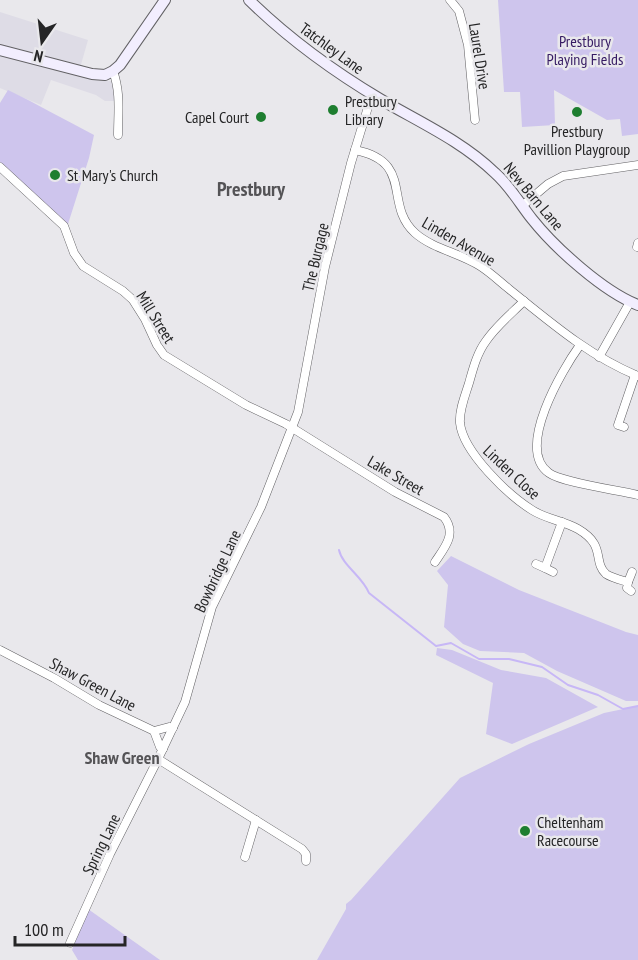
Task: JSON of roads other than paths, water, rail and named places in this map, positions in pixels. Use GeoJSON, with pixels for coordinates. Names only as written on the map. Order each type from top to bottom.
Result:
{"type":"FeatureCollection","features":[{"type":"Feature","properties":{"kind":"main road"},"geometry":{"type":"LineString","coordinates":[[0,50],[92,74],[105,75],[120,65],[165,0]]}},
{"type":"Feature","properties":{"kind":"main road","name":"Tatchley Lane"},"geometry":{"type":"LineString","coordinates":[[249,0],[273,24],[372,94]]}},
{"type":"Feature","properties":{"kind":"main road","name":"New Barn Lane"},"geometry":{"type":"LineString","coordinates":[[372,94],[424,123],[488,166],[541,230],[560,249],[603,285],[634,304]]}},
{"type":"Feature","properties":{"kind":"street","name":"Laurel Drive"},"geometry":{"type":"LineString","coordinates":[[450,0],[459,11],[468,45],[475,120]]}},
{"type":"Feature","properties":{"kind":"street"},"geometry":{"type":"LineString","coordinates":[[113,71],[117,82],[119,104],[118,135]]}},
{"type":"Feature","properties":{"kind":"street","name":"The Burgage"},"geometry":{"type":"LineString","coordinates":[[292,428],[303,392],[325,267],[372,94]]}},
{"type":"Feature","properties":{"kind":"street","name":"Linden Avenue"},"geometry":{"type":"LineString","coordinates":[[355,150],[377,157],[387,165],[392,173],[404,217],[420,237],[482,267],[580,345],[636,376]]}},
{"type":"Feature","properties":{"kind":"street"},"geometry":{"type":"LineString","coordinates":[[522,206],[548,184],[563,176],[638,165]]}},
{"type":"Feature","properties":{"kind":"street","name":"Mill Street"},"geometry":{"type":"LineString","coordinates":[[0,167],[65,226],[74,253],[83,266],[123,291],[133,300],[164,355],[246,405],[292,428]]}},
{"type":"Feature","properties":{"kind":"street","name":"Linden Close"},"geometry":{"type":"LineString","coordinates":[[524,301],[491,334],[479,352],[460,413],[461,431],[472,454],[531,509],[576,528],[591,538],[597,546],[602,576],[628,582]]}},
{"type":"Feature","properties":{"kind":"street"},"geometry":{"type":"LineString","coordinates":[[599,357],[627,311],[634,304]]}},
{"type":"Feature","properties":{"kind":"street"},"geometry":{"type":"LineString","coordinates":[[580,345],[552,391],[536,441],[537,458],[547,471],[557,477],[638,495]]}},
{"type":"Feature","properties":{"kind":"street"},"geometry":{"type":"LineString","coordinates":[[617,425],[636,376]]}},
{"type":"Feature","properties":{"kind":"street","name":"Lake Street"},"geometry":{"type":"LineString","coordinates":[[292,428],[395,492],[444,517],[450,528],[450,537],[435,562]]}},
{"type":"Feature","properties":{"kind":"street","name":"Bowbridge Lane"},"geometry":{"type":"LineString","coordinates":[[158,759],[185,702],[212,606],[261,507],[292,428]]}},
{"type":"Feature","properties":{"kind":"street"},"geometry":{"type":"LineString","coordinates":[[536,564],[549,570],[562,522]]}},
{"type":"Feature","properties":{"kind":"street"},"geometry":{"type":"LineString","coordinates":[[631,591],[627,588],[632,572]]}},
{"type":"Feature","properties":{"kind":"street","name":"Shaw Green Lane"},"geometry":{"type":"LineString","coordinates":[[0,650],[99,705],[154,731]]}},
{"type":"Feature","properties":{"kind":"street"},"geometry":{"type":"LineString","coordinates":[[163,749],[154,731],[173,728]]}},
{"type":"Feature","properties":{"kind":"street"},"geometry":{"type":"LineString","coordinates":[[158,759],[302,849],[306,854],[306,861]]}},
{"type":"Feature","properties":{"kind":"street","name":"Spring Lane"},"geometry":{"type":"LineString","coordinates":[[70,943],[110,854],[158,759]]}},
{"type":"Feature","properties":{"kind":"street"},"geometry":{"type":"LineString","coordinates":[[245,857],[256,820]]}},
{"type":"Feature","properties":{"kind":"waterway"},"geometry":{"type":"LineString","coordinates":[[339,550],[344,561],[369,593],[436,646],[451,643],[479,659],[509,659],[542,667],[568,685],[598,695],[623,709],[638,706]]}},
{"type":"Feature","properties":{"kind":"place","name":"Prestbury Library"},"geometry":{"type":"Point","coordinates":[333,110]}},
{"type":"Feature","properties":{"kind":"place","name":"Prestbury Pavillion Playgroup"},"geometry":{"type":"Point","coordinates":[577,112]}},
{"type":"Feature","properties":{"kind":"place","name":"Capel Court"},"geometry":{"type":"Point","coordinates":[261,117]}},
{"type":"Feature","properties":{"kind":"place","name":"St Mary's Church"},"geometry":{"type":"Point","coordinates":[55,175]}},
{"type":"Feature","properties":{"kind":"place","name":"Cheltenham Racecourse"},"geometry":{"type":"Point","coordinates":[525,831]}},
{"type":"Feature","properties":{"kind":"district","name":"Prestbury"},"geometry":{"type":"Point","coordinates":[251,189]}},
{"type":"Feature","properties":{"kind":"district","name":"Shaw Green"},"geometry":{"type":"Point","coordinates":[122,758]}},
{"type":"Feature","properties":{"kind":"park label","name":"Prestbury Playing Fields"},"geometry":{"type":"Point","coordinates":[585,50]}}]}
